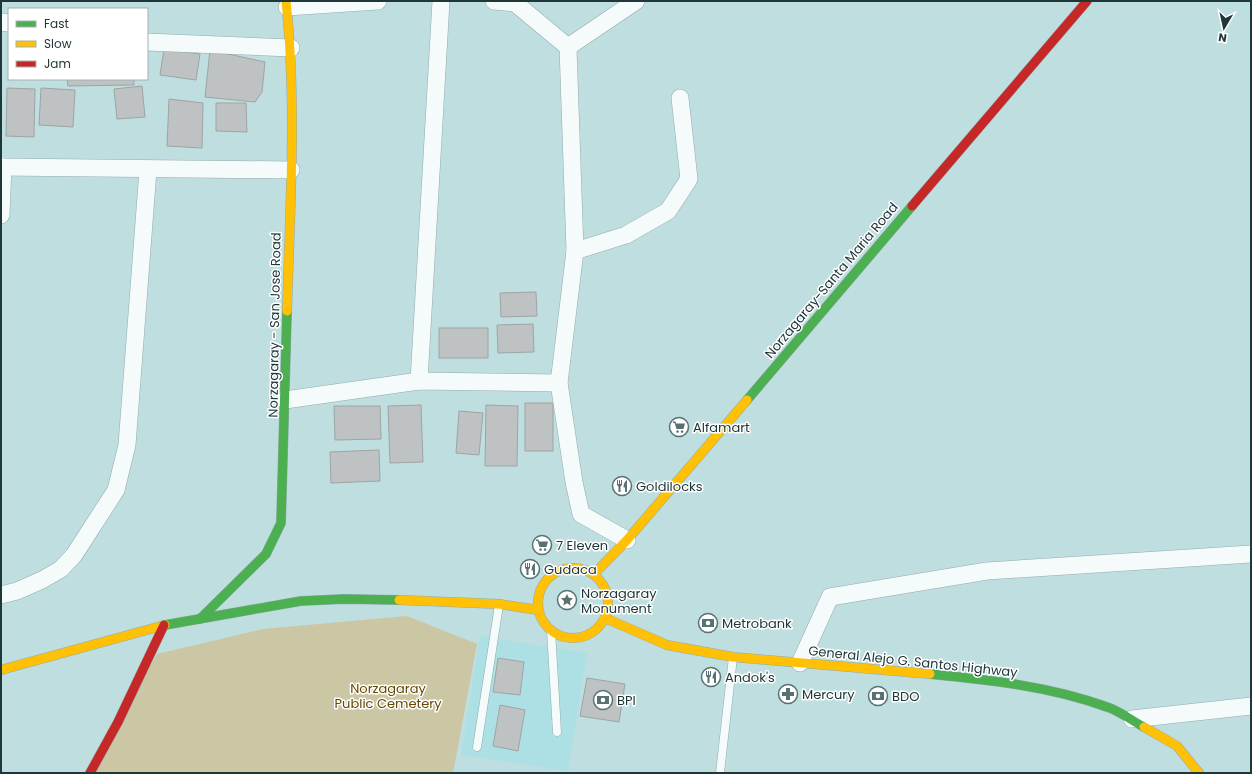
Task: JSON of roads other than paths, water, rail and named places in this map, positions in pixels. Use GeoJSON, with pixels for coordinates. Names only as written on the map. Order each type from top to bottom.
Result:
{"type":"FeatureCollection","features":[{"type":"Feature","properties":{"kind":"main road","name":"Norzagaray-Santa Maria Road"},"geometry":{"type":"LineString","coordinates":[[594,574],[627,540],[1087,1]]}},
{"type":"Feature","properties":{"kind":"main road","name":"Norzagaray - San Jose Road"},"geometry":{"type":"LineString","coordinates":[[200,619],[266,554],[276,537],[281,523],[291,170],[291,48],[286,4]]}},
{"type":"Feature","properties":{"kind":"main road"},"geometry":{"type":"LineString","coordinates":[[576,568],[594,574],[603,584],[608,595],[608,606],[605,618],[598,627],[589,634],[578,638],[564,637],[550,630],[542,621],[538,610],[537,598],[541,586],[548,577],[556,571],[576,568]]}},
{"type":"Feature","properties":{"kind":"main road"},"geometry":{"type":"LineString","coordinates":[[1,670],[164,625],[286,603],[344,599],[499,604],[538,610]]}},
{"type":"Feature","properties":{"kind":"main road","name":"General Alejo G. Santos Highway"},"geometry":{"type":"LineString","coordinates":[[605,618],[667,644],[733,657],[1004,681],[1075,697],[1108,707],[1132,719],[1177,746],[1199,773]]}},
{"type":"Feature","properties":{"kind":"main road"},"geometry":{"type":"LineString","coordinates":[[90,773],[118,722],[164,625]]}},
{"type":"Feature","properties":{"kind":"street"},"geometry":{"type":"LineString","coordinates":[[286,4],[378,1]]}},
{"type":"Feature","properties":{"kind":"street"},"geometry":{"type":"LineString","coordinates":[[419,381],[441,1]]}},
{"type":"Feature","properties":{"kind":"street"},"geometry":{"type":"LineString","coordinates":[[494,1],[517,2],[568,47],[575,251],[559,383],[574,482],[581,514],[627,540]]}},
{"type":"Feature","properties":{"kind":"street"},"geometry":{"type":"LineString","coordinates":[[568,47],[636,1]]}},
{"type":"Feature","properties":{"kind":"street"},"geometry":{"type":"LineString","coordinates":[[148,42],[291,48]]}},
{"type":"Feature","properties":{"kind":"street"},"geometry":{"type":"LineString","coordinates":[[575,251],[626,235],[668,211],[689,179],[680,98]]}},
{"type":"Feature","properties":{"kind":"street"},"geometry":{"type":"LineString","coordinates":[[1,215],[2,167],[148,170],[291,170]]}},
{"type":"Feature","properties":{"kind":"street"},"geometry":{"type":"LineString","coordinates":[[1,595],[16,591],[42,580],[60,569],[74,555],[116,490],[124,465],[127,445],[148,170]]}},
{"type":"Feature","properties":{"kind":"street"},"geometry":{"type":"LineString","coordinates":[[285,400],[419,381],[559,383]]}},
{"type":"Feature","properties":{"kind":"street"},"geometry":{"type":"LineString","coordinates":[[800,663],[830,597],[987,571],[1251,554]]}},
{"type":"Feature","properties":{"kind":"street"},"geometry":{"type":"LineString","coordinates":[[1132,719],[1251,706]]}},
{"type":"Feature","properties":{"kind":"lane"},"geometry":{"type":"LineString","coordinates":[[477,747],[499,604]]}},
{"type":"Feature","properties":{"kind":"lane"},"geometry":{"type":"LineString","coordinates":[[550,630],[557,732]]}},
{"type":"Feature","properties":{"kind":"lane"},"geometry":{"type":"LineString","coordinates":[[720,773],[733,657]]}},
{"type":"Feature","properties":{"kind":"place","name":"Alfamart"},"geometry":{"type":"Point","coordinates":[679,427]}},
{"type":"Feature","properties":{"kind":"place","name":"Goldilocks"},"geometry":{"type":"Point","coordinates":[622,486]}},
{"type":"Feature","properties":{"kind":"place","name":"7 Eleven"},"geometry":{"type":"Point","coordinates":[542,545]}},
{"type":"Feature","properties":{"kind":"place","name":"Gudaca"},"geometry":{"type":"Point","coordinates":[530,569]}},
{"type":"Feature","properties":{"kind":"place","name":"Norzagaray Monument"},"geometry":{"type":"Point","coordinates":[567,600]}},
{"type":"Feature","properties":{"kind":"place","name":"Metrobank"},"geometry":{"type":"Point","coordinates":[708,623]}},
{"type":"Feature","properties":{"kind":"place","name":"Andok's"},"geometry":{"type":"Point","coordinates":[711,677]}},
{"type":"Feature","properties":{"kind":"place","name":"Mercury"},"geometry":{"type":"Point","coordinates":[788,694]}},
{"type":"Feature","properties":{"kind":"place","name":"BDO"},"geometry":{"type":"Point","coordinates":[878,696]}},
{"type":"Feature","properties":{"kind":"place","name":"BPI"},"geometry":{"type":"Point","coordinates":[603,700]}},
{"type":"Feature","properties":{"kind":"park label","name":"Norzagaray Public Cemetery"},"geometry":{"type":"Point","coordinates":[388,696]}}]}
